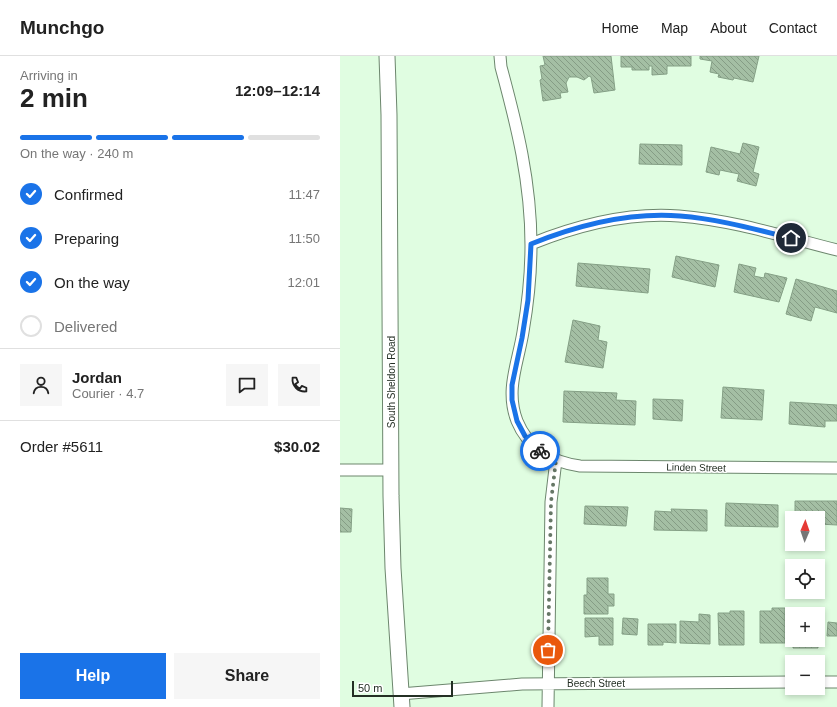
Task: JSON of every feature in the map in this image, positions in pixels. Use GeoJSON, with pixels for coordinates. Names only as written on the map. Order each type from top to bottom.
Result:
{"type":"FeatureCollection","features":[{"type":"Feature","properties":{"kind":"main road","name":"South Sheldon Road"},"geometry":{"type":"LineString","coordinates":[[387,56],[389,116],[393,568],[401,701]]}},
{"type":"Feature","properties":{"kind":"street","name":"Linden Street"},"geometry":{"type":"LineString","coordinates":[[500,56],[501,67],[519,135],[526,174],[530,210],[531,244],[528,300],[512,385],[512,400],[517,421],[525,436],[539,450],[556,460],[567,464],[580,466],[837,468]]}},
{"type":"Feature","properties":{"kind":"street"},"geometry":{"type":"LineString","coordinates":[[531,244],[554,235],[597,223],[640,217],[679,216],[744,226],[837,250]]}},
{"type":"Feature","properties":{"kind":"street"},"geometry":{"type":"LineString","coordinates":[[548,707],[551,502],[556,460]]}},
{"type":"Feature","properties":{"kind":"street"},"geometry":{"type":"LineString","coordinates":[[340,470],[391,470]]}},
{"type":"Feature","properties":{"kind":"street","name":"Beech Street"},"geometry":{"type":"LineString","coordinates":[[401,701],[522,684],[785,682]]}},
{"type":"Feature","properties":{"kind":"street"},"geometry":{"type":"LineString","coordinates":[[825,682],[837,682]]}},
{"type":"Feature","properties":{"kind":"building"},"geometry":{"type":"Polygon","coordinates":[[[543,56],[611,56],[615,90],[594,93],[591,77],[589,76],[584,80],[577,77],[569,77],[566,83],[568,92],[560,93],[561,98],[543,101],[540,66],[545,65],[543,56]]]}},
{"type":"Feature","properties":{"kind":"building"},"geometry":{"type":"Polygon","coordinates":[[[621,56],[691,56],[691,66],[667,66],[667,74],[652,75],[652,66],[649,66],[649,70],[632,70],[632,67],[621,67],[621,56]]]}},
{"type":"Feature","properties":{"kind":"building"},"geometry":{"type":"Polygon","coordinates":[[[700,56],[759,56],[753,82],[734,78],[733,80],[718,77],[719,74],[710,72],[712,61],[700,59],[700,56]]]}},
{"type":"Feature","properties":{"kind":"building"},"geometry":{"type":"Polygon","coordinates":[[[743,143],[759,147],[753,172],[759,174],[756,186],[737,181],[739,174],[720,170],[719,175],[706,172],[711,147],[740,154],[743,143]]]}},
{"type":"Feature","properties":{"kind":"building"},"geometry":{"type":"Polygon","coordinates":[[[640,144],[682,145],[682,165],[639,164],[640,144]]]}},
{"type":"Feature","properties":{"kind":"building"},"geometry":{"type":"Polygon","coordinates":[[[676,256],[719,265],[715,287],[672,277],[676,256]]]}},
{"type":"Feature","properties":{"kind":"building"},"geometry":{"type":"Polygon","coordinates":[[[578,263],[650,269],[648,293],[576,286],[578,263]]]}},
{"type":"Feature","properties":{"kind":"building"},"geometry":{"type":"Polygon","coordinates":[[[739,264],[756,268],[754,276],[764,278],[765,273],[787,278],[779,302],[734,292],[739,264]]]}},
{"type":"Feature","properties":{"kind":"building"},"geometry":{"type":"Polygon","coordinates":[[[796,279],[837,291],[837,313],[815,307],[811,321],[786,314],[796,279]]]}},
{"type":"Feature","properties":{"kind":"building"},"geometry":{"type":"Polygon","coordinates":[[[573,320],[600,326],[598,340],[607,342],[603,368],[565,362],[573,320]]]}},
{"type":"Feature","properties":{"kind":"building"},"geometry":{"type":"Polygon","coordinates":[[[723,387],[764,390],[762,420],[721,418],[723,387]]]}},
{"type":"Feature","properties":{"kind":"building"},"geometry":{"type":"Polygon","coordinates":[[[564,391],[617,393],[616,400],[636,401],[635,425],[563,422],[564,391]]]}},
{"type":"Feature","properties":{"kind":"building"},"geometry":{"type":"Polygon","coordinates":[[[653,399],[683,400],[682,421],[653,419],[653,399]]]}},
{"type":"Feature","properties":{"kind":"building"},"geometry":{"type":"Polygon","coordinates":[[[790,402],[837,405],[837,421],[825,421],[825,427],[789,424],[790,402]]]}},
{"type":"Feature","properties":{"kind":"building"},"geometry":{"type":"Polygon","coordinates":[[[795,501],[837,501],[837,525],[825,524],[825,511],[795,511],[795,501]]]}},
{"type":"Feature","properties":{"kind":"building"},"geometry":{"type":"Polygon","coordinates":[[[726,503],[778,505],[778,527],[725,526],[726,503]]]}},
{"type":"Feature","properties":{"kind":"building"},"geometry":{"type":"Polygon","coordinates":[[[585,506],[628,507],[626,526],[584,524],[585,506]]]}},
{"type":"Feature","properties":{"kind":"building"},"geometry":{"type":"Polygon","coordinates":[[[340,508],[352,509],[351,532],[340,532],[340,508]]]}},
{"type":"Feature","properties":{"kind":"building"},"geometry":{"type":"Polygon","coordinates":[[[671,509],[707,510],[707,531],[654,530],[655,511],[672,512],[671,509]]]}},
{"type":"Feature","properties":{"kind":"building"},"geometry":{"type":"Polygon","coordinates":[[[587,578],[608,578],[608,594],[614,594],[614,606],[608,606],[608,614],[584,614],[584,595],[587,595],[587,578]]]}},
{"type":"Feature","properties":{"kind":"building"},"geometry":{"type":"Polygon","coordinates":[[[772,608],[785,608],[785,643],[760,643],[760,611],[772,611],[772,608]]]}},
{"type":"Feature","properties":{"kind":"building"},"geometry":{"type":"Polygon","coordinates":[[[730,611],[744,611],[744,645],[719,645],[718,613],[730,613],[730,611]]]}},
{"type":"Feature","properties":{"kind":"building"},"geometry":{"type":"Polygon","coordinates":[[[699,614],[710,615],[710,644],[680,643],[680,621],[699,622],[699,614]]]}},
{"type":"Feature","properties":{"kind":"building"},"geometry":{"type":"Polygon","coordinates":[[[585,618],[613,618],[613,645],[599,645],[599,636],[585,637],[585,618]]]}},
{"type":"Feature","properties":{"kind":"building"},"geometry":{"type":"Polygon","coordinates":[[[623,618],[638,619],[637,635],[622,634],[623,618]]]}},
{"type":"Feature","properties":{"kind":"building"},"geometry":{"type":"Polygon","coordinates":[[[828,622],[837,623],[837,636],[827,636],[828,622]]]}},
{"type":"Feature","properties":{"kind":"building"},"geometry":{"type":"Polygon","coordinates":[[[648,624],[676,624],[676,643],[663,642],[663,645],[648,645],[648,624]]]}},
{"type":"Feature","properties":{"kind":"building"},"geometry":{"type":"Polygon","coordinates":[[[793,647],[818,647],[818,648],[793,647]]]}},
{"type":"Feature","properties":{"kind":"way so far"},"geometry":{"type":"LineString","coordinates":[[540,451],[556,460],[551,502],[548,650]]}},
{"type":"Feature","properties":{"kind":"route"},"geometry":{"type":"LineString","coordinates":[[540,451],[525,436],[517,421],[512,400],[512,385],[528,300],[531,244],[575,228],[597,223],[618,219],[662,216],[679,216],[704,219],[744,226],[791,238]]}}]}
